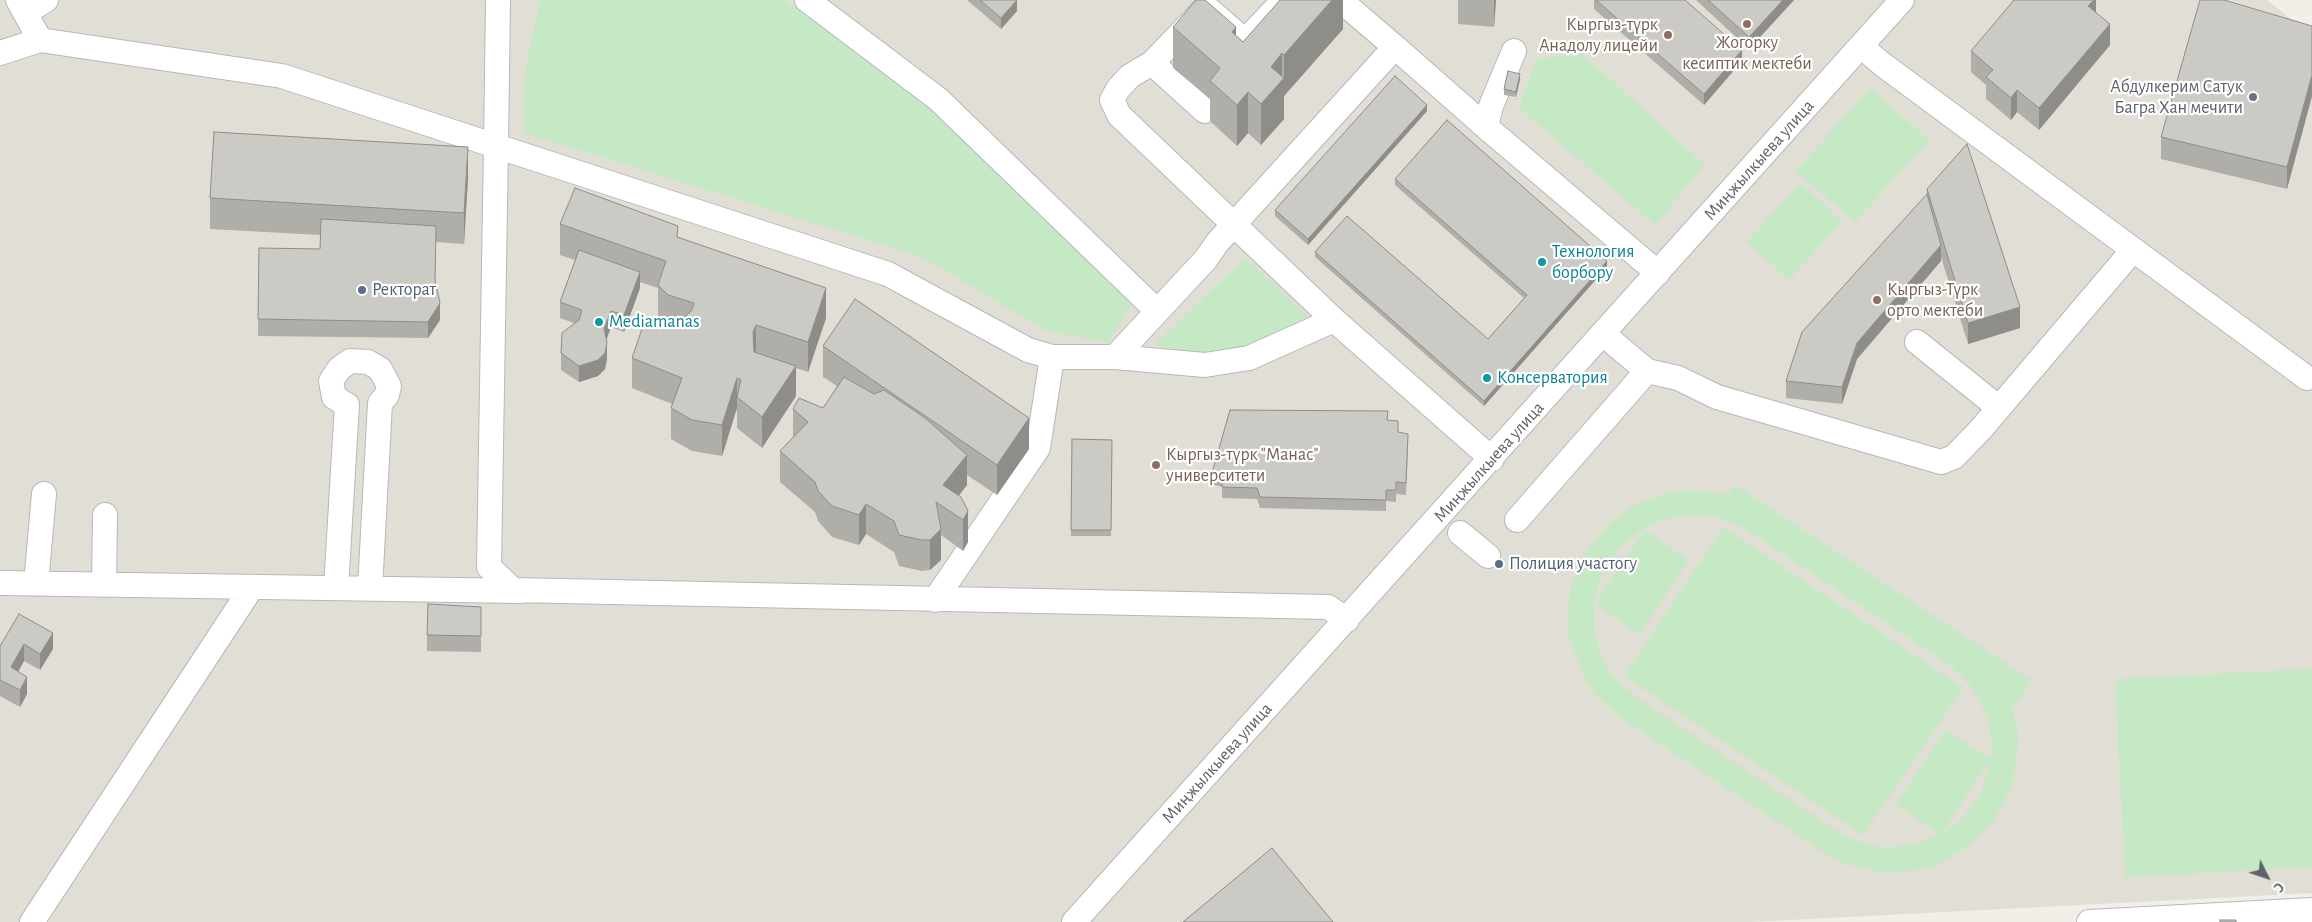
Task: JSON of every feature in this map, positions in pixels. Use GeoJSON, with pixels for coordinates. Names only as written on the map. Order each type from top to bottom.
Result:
{"type":"FeatureCollection","features":[{"type":"Feature","properties":{"kind":"street"},"geometry":{"type":"LineString","coordinates":[[40,40],[21,6],[46,0]]}},
{"type":"Feature","properties":{"kind":"street"},"geometry":{"type":"LineString","coordinates":[[498,0],[489,567],[513,590],[536,591]]}},
{"type":"Feature","properties":{"kind":"street"},"geometry":{"type":"LineString","coordinates":[[807,0],[938,99],[1157,311]]}},
{"type":"Feature","properties":{"kind":"street"},"geometry":{"type":"LineString","coordinates":[[1284,0],[1245,41],[1206,7],[1152,63],[1130,76],[1112,100],[1119,115],[1334,320],[1492,459]]}},
{"type":"Feature","properties":{"kind":"street"},"geometry":{"type":"LineString","coordinates":[[1340,0],[1658,273]]}},
{"type":"Feature","properties":{"kind":"street","name":"Миңжылкыева улица"},"geometry":{"type":"LineString","coordinates":[[1074,922],[1492,459],[1902,0]]}},
{"type":"Feature","properties":{"kind":"street"},"geometry":{"type":"LineString","coordinates":[[0,53],[40,40],[282,76],[888,274],[1028,350],[1052,357],[1115,357],[1205,365],[1249,358],[1334,320]]}},
{"type":"Feature","properties":{"kind":"street"},"geometry":{"type":"LineString","coordinates":[[1861,46],[1882,64],[2307,378]]}},
{"type":"Feature","properties":{"kind":"street"},"geometry":{"type":"LineString","coordinates":[[1115,357],[1206,259],[1217,243],[1395,47]]}},
{"type":"Feature","properties":{"kind":"street"},"geometry":{"type":"LineString","coordinates":[[1486,127],[1491,106],[1514,50]]}},
{"type":"Feature","properties":{"kind":"street"},"geometry":{"type":"LineString","coordinates":[[1152,63],[1204,111]]}},
{"type":"Feature","properties":{"kind":"street"},"geometry":{"type":"LineString","coordinates":[[1603,334],[1647,371],[1678,378],[1717,397],[1941,462],[1954,457],[1963,449],[2000,408],[2133,250]]}},
{"type":"Feature","properties":{"kind":"street"},"geometry":{"type":"LineString","coordinates":[[1917,342],[2000,408]]}},
{"type":"Feature","properties":{"kind":"street"},"geometry":{"type":"LineString","coordinates":[[935,600],[1038,448],[1052,357]]}},
{"type":"Feature","properties":{"kind":"street"},"geometry":{"type":"LineString","coordinates":[[336,588],[347,405],[334,397],[331,381],[339,370],[350,361],[368,362],[380,369],[389,386],[387,395],[380,403],[370,589]]}},
{"type":"Feature","properties":{"kind":"street"},"geometry":{"type":"LineString","coordinates":[[1517,520],[1647,371]]}},
{"type":"Feature","properties":{"kind":"street"},"geometry":{"type":"LineString","coordinates":[[36,584],[44,494]]}},
{"type":"Feature","properties":{"kind":"street"},"geometry":{"type":"LineString","coordinates":[[104,585],[105,515]]}},
{"type":"Feature","properties":{"kind":"street"},"geometry":{"type":"LineString","coordinates":[[1460,533],[1488,556]]}},
{"type":"Feature","properties":{"kind":"street"},"geometry":{"type":"LineString","coordinates":[[0,583],[536,591],[1328,607],[1347,620]]}},
{"type":"Feature","properties":{"kind":"street"},"geometry":{"type":"LineString","coordinates":[[32,922],[252,587]]}},
{"type":"Feature","properties":{"kind":"street"},"geometry":{"type":"LineString","coordinates":[[2089,922],[2312,910]]}},
{"type":"Feature","properties":{"kind":"shaded area","name":"Кыргыз-түрк \"Манас\" университети"},"geometry":{"type":"Polygon","coordinates":[[[0,0],[2267,0],[2312,36],[2312,893],[1751,922],[0,922],[0,0]]]}},
{"type":"Feature","properties":{"kind":"green space"},"geometry":{"type":"Polygon","coordinates":[[[540,0],[785,0],[913,89],[1134,300],[1108,342],[1047,331],[922,257],[524,133],[525,72],[540,0]]]}},
{"type":"Feature","properties":{"kind":"green space"},"geometry":{"type":"Polygon","coordinates":[[[1581,53],[1705,165],[1655,225],[1519,108],[1536,59],[1581,53]]]}},
{"type":"Feature","properties":{"kind":"green space"},"geometry":{"type":"Polygon","coordinates":[[[1870,88],[1929,140],[1855,222],[1796,171],[1870,88]]]}},
{"type":"Feature","properties":{"kind":"green space"},"geometry":{"type":"Polygon","coordinates":[[[1800,183],[1842,221],[1789,280],[1747,242],[1800,183]]]}},
{"type":"Feature","properties":{"kind":"green space"},"geometry":{"type":"Polygon","coordinates":[[[1245,258],[1308,316],[1269,340],[1232,353],[1198,354],[1155,344],[1245,258]]]}},
{"type":"Feature","properties":{"kind":"green space"},"geometry":{"type":"Polygon","coordinates":[[[1736,485],[2032,681],[2012,709],[2017,725],[2018,743],[2014,779],[1992,823],[1964,849],[1934,866],[1913,871],[1879,872],[1846,864],[1830,856],[1622,719],[1597,696],[1585,680],[1568,634],[1567,617],[1571,586],[1583,556],[1591,544],[1611,522],[1640,502],[1670,492],[1684,490],[1700,490],[1727,495],[1736,485]],[[1686,515],[1662,520],[1637,533],[1618,550],[1604,570],[1595,596],[1594,627],[1600,653],[1608,669],[1619,682],[1640,700],[1841,834],[1868,845],[1885,848],[1919,843],[1940,834],[1896,804],[1946,730],[1991,759],[1991,735],[1988,718],[1972,687],[1953,668],[1742,527],[1714,517],[1686,515]],[[1990,760],[1942,833],[1962,819],[1982,791],[1990,760]]]}},
{"type":"Feature","properties":{"kind":"green space"},"geometry":{"type":"Polygon","coordinates":[[[1724,527],[1963,688],[1863,835],[1624,676],[1724,527]]]}},
{"type":"Feature","properties":{"kind":"green space"},"geometry":{"type":"Polygon","coordinates":[[[1645,530],[1689,560],[1640,634],[1595,604],[1645,530]]]}},
{"type":"Feature","properties":{"kind":"green space"},"geometry":{"type":"Polygon","coordinates":[[[2312,669],[2312,867],[2125,877],[2115,679],[2312,669]]]}},
{"type":"Feature","properties":{"kind":"building"},"geometry":{"type":"Polygon","coordinates":[[[980,0],[1017,0],[1001,18],[980,0]]]}},
{"type":"Feature","properties":{"kind":"building"},"geometry":{"type":"Polygon","coordinates":[[[1196,0],[1205,0],[1236,27],[1232,32],[1243,42],[1280,0],[1332,0],[1284,55],[1282,53],[1271,67],[1284,78],[1261,104],[1248,92],[1237,105],[1210,81],[1220,68],[1173,27],[1196,0]]]}},
{"type":"Feature","properties":{"kind":"building","name":"Кыргыз-түрк Анадолу лицейи"},"geometry":{"type":"Polygon","coordinates":[[[1596,0],[1685,0],[1742,50],[1704,94],[1596,0]]]}},
{"type":"Feature","properties":{"kind":"building"},"geometry":{"type":"Polygon","coordinates":[[[1708,0],[1783,0],[1749,37],[1708,0]]]}},
{"type":"Feature","properties":{"kind":"building"},"geometry":{"type":"Polygon","coordinates":[[[2014,0],[2094,0],[2088,6],[2110,24],[2039,108],[2017,90],[2011,98],[1986,77],[1993,70],[1971,51],[2014,0]]]}},
{"type":"Feature","properties":{"kind":"building"},"geometry":{"type":"Polygon","coordinates":[[[2200,0],[2224,0],[2312,26],[2312,75],[2287,167],[2161,137],[2200,0]]]}},
{"type":"Feature","properties":{"kind":"building"},"geometry":{"type":"Polygon","coordinates":[[[1508,71],[1520,74],[1516,92],[1504,89],[1508,71]]]}},
{"type":"Feature","properties":{"kind":"building"},"geometry":{"type":"Polygon","coordinates":[[[1395,76],[1427,105],[1308,239],[1275,210],[1395,76]]]}},
{"type":"Feature","properties":{"kind":"building","name":"Технология борбору"},"geometry":{"type":"Polygon","coordinates":[[[1447,120],[1607,261],[1484,401],[1315,252],[1347,216],[1488,339],[1527,295],[1395,179],[1447,120]]]}},
{"type":"Feature","properties":{"kind":"building"},"geometry":{"type":"Polygon","coordinates":[[[214,132],[468,147],[464,213],[210,198],[214,132]]]}},
{"type":"Feature","properties":{"kind":"building"},"geometry":{"type":"Polygon","coordinates":[[[1967,144],[2020,307],[1968,323],[1927,189],[1967,144]]]}},
{"type":"Feature","properties":{"kind":"building"},"geometry":{"type":"Polygon","coordinates":[[[575,188],[678,226],[677,237],[826,288],[808,342],[756,325],[753,332],[754,352],[796,366],[762,417],[737,397],[741,380],[737,378],[722,425],[692,420],[671,408],[682,378],[632,358],[646,317],[678,324],[692,310],[694,303],[668,295],[658,285],[666,261],[560,224],[575,188]]]}},
{"type":"Feature","properties":{"kind":"building","name":"Кыргыз-Түрк орто мектеби"},"geometry":{"type":"Polygon","coordinates":[[[1927,194],[1941,245],[1857,343],[1842,387],[1786,381],[1802,332],[1927,194]]]}},
{"type":"Feature","properties":{"kind":"building"},"geometry":{"type":"Polygon","coordinates":[[[321,219],[436,226],[435,280],[440,303],[428,322],[258,319],[259,248],[320,249],[321,219]]]}},
{"type":"Feature","properties":{"kind":"building","name":"Mediamanas"},"geometry":{"type":"Polygon","coordinates":[[[579,250],[640,272],[624,315],[611,311],[604,329],[607,342],[605,353],[598,360],[579,366],[561,353],[562,333],[579,320],[582,310],[560,302],[579,250]]]}},
{"type":"Feature","properties":{"kind":"building"},"geometry":{"type":"Polygon","coordinates":[[[855,299],[1029,418],[997,465],[823,346],[855,299]]]}},
{"type":"Feature","properties":{"kind":"building"},"geometry":{"type":"Polygon","coordinates":[[[844,377],[874,394],[884,390],[925,418],[967,455],[943,485],[961,497],[968,511],[963,520],[936,502],[941,529],[930,540],[899,535],[894,521],[866,504],[859,515],[832,506],[818,491],[815,482],[780,451],[808,422],[793,409],[799,398],[823,408],[844,377]]]}},
{"type":"Feature","properties":{"kind":"building"},"geometry":{"type":"Polygon","coordinates":[[[1230,410],[1388,411],[1387,420],[1398,421],[1398,432],[1408,434],[1406,483],[1396,482],[1396,490],[1386,490],[1386,500],[1260,497],[1257,488],[1222,487],[1222,476],[1212,473],[1230,410]]]}},
{"type":"Feature","properties":{"kind":"building"},"geometry":{"type":"Polygon","coordinates":[[[1072,439],[1112,440],[1111,530],[1071,530],[1072,439]]]}},
{"type":"Feature","properties":{"kind":"building"},"geometry":{"type":"Polygon","coordinates":[[[428,604],[481,607],[481,636],[427,635],[428,604]]]}},
{"type":"Feature","properties":{"kind":"building"},"geometry":{"type":"Polygon","coordinates":[[[19,614],[53,633],[40,654],[24,644],[11,667],[27,677],[20,690],[0,680],[0,646],[19,614]]]}},
{"type":"Feature","properties":{"kind":"building"},"geometry":{"type":"Polygon","coordinates":[[[1272,848],[1333,922],[1183,922],[1272,848]]]}},
{"type":"Feature","properties":{"kind":"building"},"geometry":{"type":"Polygon","coordinates":[[[2220,920],[2236,920],[2236,922],[2220,922],[2220,920]]]}},
{"type":"Feature","properties":{"kind":"place","name":"Жогорку кесиптик мектеби"},"geometry":{"type":"Point","coordinates":[1747,24]}},
{"type":"Feature","properties":{"kind":"place","name":"Кыргыз-түрк Анадолу лицейи"},"geometry":{"type":"Point","coordinates":[1668,35]}},
{"type":"Feature","properties":{"kind":"place","name":"Абдулкерим Сатук Багра Хан мечити"},"geometry":{"type":"Point","coordinates":[2253,97]}},
{"type":"Feature","properties":{"kind":"place","name":"Технология борбору"},"geometry":{"type":"Point","coordinates":[1542,262]}},
{"type":"Feature","properties":{"kind":"place","name":"Ректорат"},"geometry":{"type":"Point","coordinates":[362,290]}},
{"type":"Feature","properties":{"kind":"place","name":"Кыргыз-Түрк орто мектеби"},"geometry":{"type":"Point","coordinates":[1877,300]}},
{"type":"Feature","properties":{"kind":"place","name":"Mediamanas"},"geometry":{"type":"Point","coordinates":[599,322]}},
{"type":"Feature","properties":{"kind":"place","name":"Консерватория"},"geometry":{"type":"Point","coordinates":[1487,378]}},
{"type":"Feature","properties":{"kind":"place","name":"Кыргыз-түрк \"Манас\" университети"},"geometry":{"type":"Point","coordinates":[1156,465]}},
{"type":"Feature","properties":{"kind":"place","name":"Полиция участогу"},"geometry":{"type":"Point","coordinates":[1499,564]}}]}
